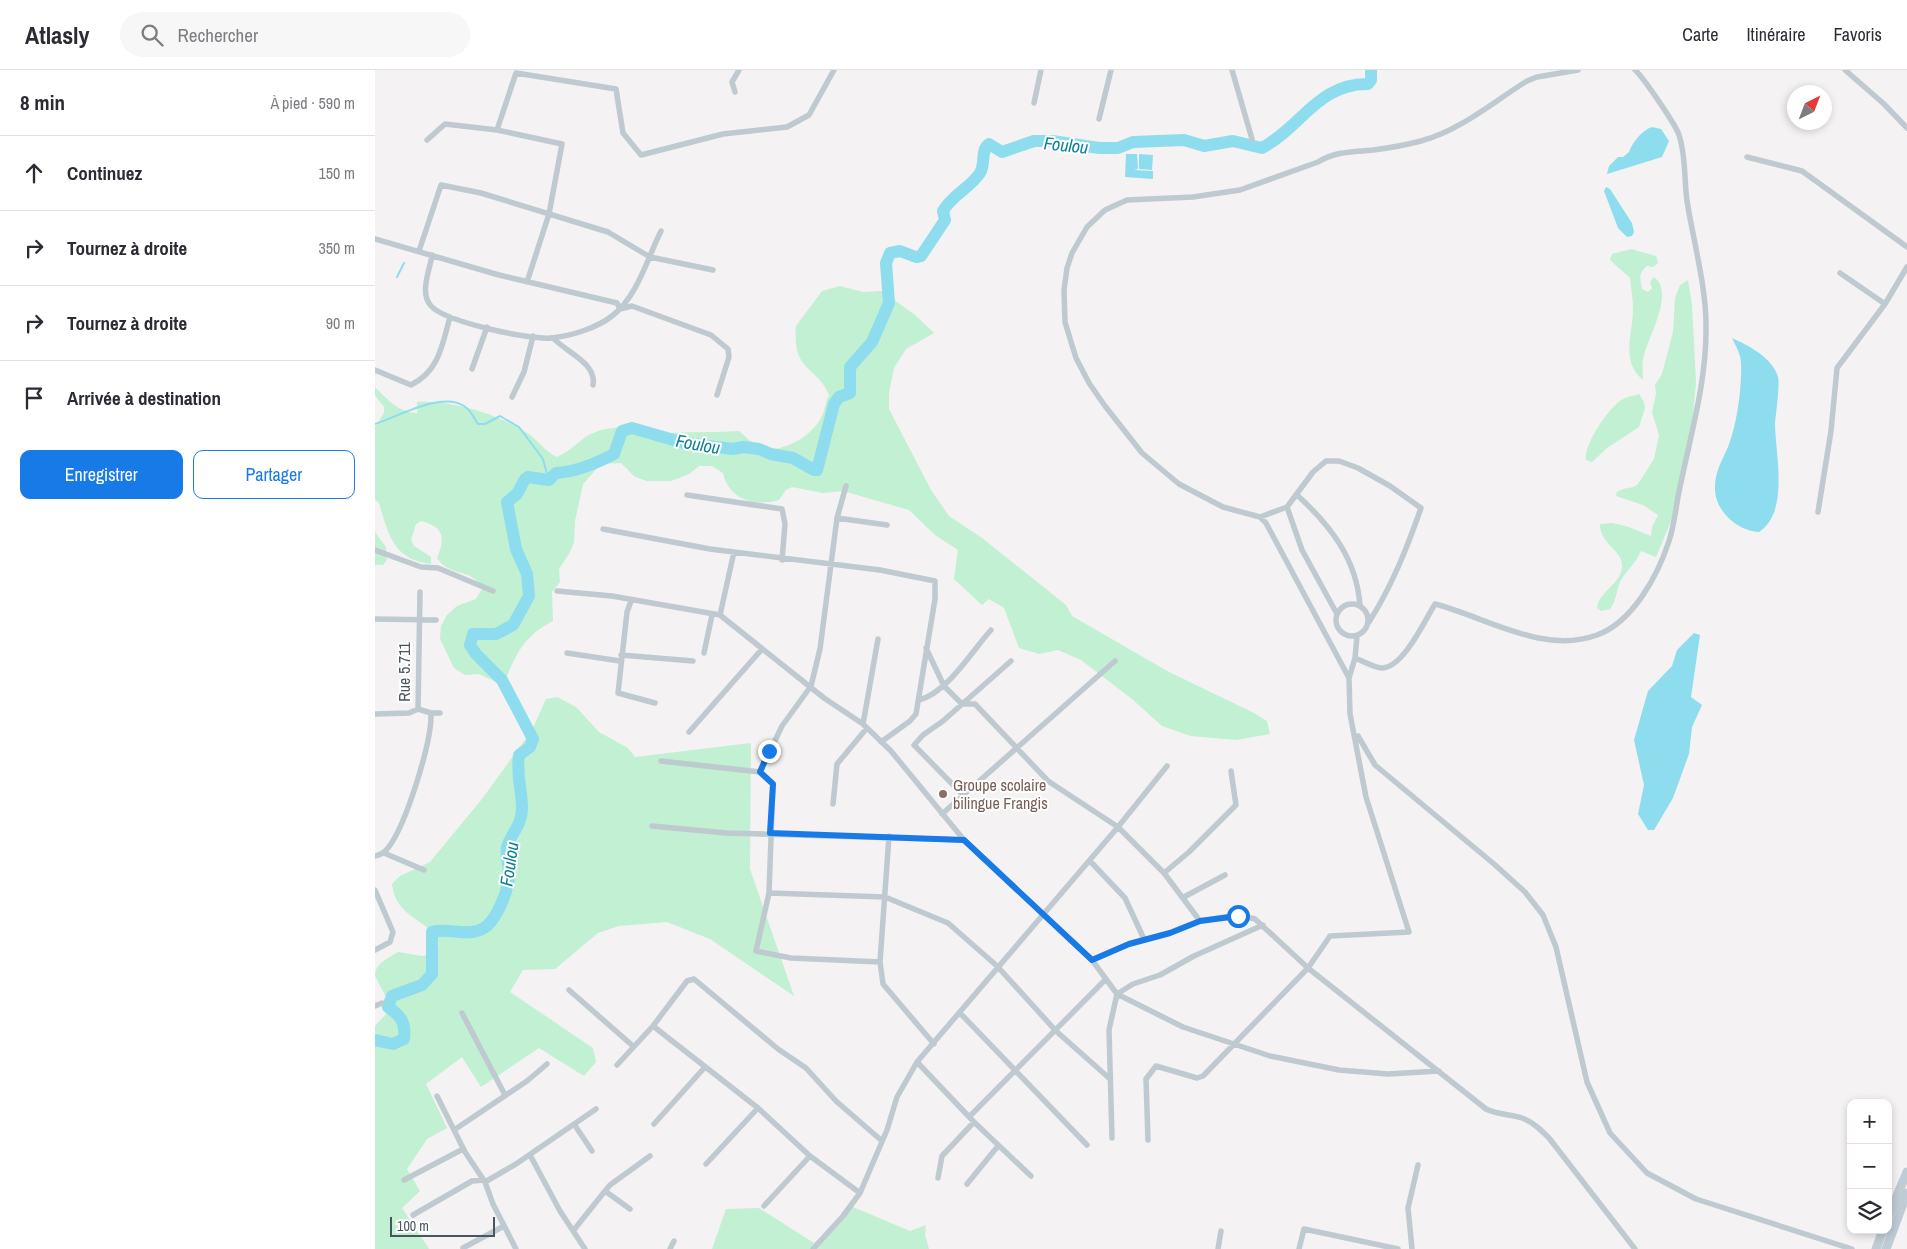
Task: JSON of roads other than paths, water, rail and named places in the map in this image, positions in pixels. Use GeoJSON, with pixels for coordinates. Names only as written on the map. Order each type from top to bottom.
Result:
{"type":"FeatureCollection","features":[{"type":"Feature","properties":{"kind":"main road"},"geometry":{"type":"LineString","coordinates":[[1892,1208],[1907,1172]]}},
{"type":"Feature","properties":{"kind":"main road"},"geometry":{"type":"LineString","coordinates":[[1886,1249],[1907,1196]]}},
{"type":"Feature","properties":{"kind":"main road"},"geometry":{"type":"LineString","coordinates":[[1876,1249],[1882,1234]]}},
{"type":"Feature","properties":{"kind":"street"},"geometry":{"type":"LineString","coordinates":[[735,92],[732,82],[739,70]]}},
{"type":"Feature","properties":{"kind":"street"},"geometry":{"type":"LineString","coordinates":[[497,130],[516,73],[616,89],[623,133],[641,155],[723,134],[787,127],[809,115],[834,70]]}},
{"type":"Feature","properties":{"kind":"street"},"geometry":{"type":"LineString","coordinates":[[1034,103],[1041,70]]}},
{"type":"Feature","properties":{"kind":"street"},"geometry":{"type":"LineString","coordinates":[[1099,118],[1111,70]]}},
{"type":"Feature","properties":{"kind":"street"},"geometry":{"type":"LineString","coordinates":[[1232,70],[1252,139]]}},
{"type":"Feature","properties":{"kind":"street"},"geometry":{"type":"LineString","coordinates":[[1349,678],[1323,633],[1266,523],[1260,518],[1223,507],[1179,484],[1142,453],[1089,383],[1076,358],[1065,322],[1064,290],[1067,268],[1072,253],[1087,227],[1105,210],[1127,200],[1193,197],[1240,190],[1318,162],[1330,155],[1345,151],[1401,146],[1423,140],[1441,134],[1468,120],[1527,81],[1537,77],[1578,70]]}},
{"type":"Feature","properties":{"kind":"street"},"geometry":{"type":"LineString","coordinates":[[1355,658],[1380,668],[1394,665],[1417,636],[1435,604],[1535,637],[1573,640],[1599,634],[1624,617],[1635,605],[1662,558],[1670,539],[1702,383],[1707,323],[1686,192],[1680,137],[1672,119],[1635,70]]}},
{"type":"Feature","properties":{"kind":"street"},"geometry":{"type":"LineString","coordinates":[[1845,70],[1884,104],[1907,128]]}},
{"type":"Feature","properties":{"kind":"street"},"geometry":{"type":"LineString","coordinates":[[427,140],[445,124],[497,130],[562,144],[549,214],[527,282]]}},
{"type":"Feature","properties":{"kind":"street"},"geometry":{"type":"LineString","coordinates":[[1747,157],[1802,171],[1907,247]]}},
{"type":"Feature","properties":{"kind":"street"},"geometry":{"type":"LineString","coordinates":[[419,251],[441,185],[481,193],[608,232],[650,257],[713,270]]}},
{"type":"Feature","properties":{"kind":"street"},"geometry":{"type":"LineString","coordinates":[[620,309],[650,257],[661,231]]}},
{"type":"Feature","properties":{"kind":"street"},"geometry":{"type":"LineString","coordinates":[[375,240],[432,254],[527,282],[617,303],[620,309]]}},
{"type":"Feature","properties":{"kind":"street"},"geometry":{"type":"LineString","coordinates":[[432,254],[425,292],[431,306],[449,317],[487,327],[553,338],[591,328],[627,306],[637,307],[711,335],[728,349],[729,357],[717,395]]}},
{"type":"Feature","properties":{"kind":"street"},"geometry":{"type":"LineString","coordinates":[[1818,512],[1831,431],[1837,368],[1885,304],[1907,267]]}},
{"type":"Feature","properties":{"kind":"street"},"geometry":{"type":"LineString","coordinates":[[1840,273],[1885,304]]}},
{"type":"Feature","properties":{"kind":"street"},"geometry":{"type":"LineString","coordinates":[[375,370],[411,385],[424,378],[439,357],[449,317]]}},
{"type":"Feature","properties":{"kind":"street"},"geometry":{"type":"LineString","coordinates":[[472,368],[487,327]]}},
{"type":"Feature","properties":{"kind":"street"},"geometry":{"type":"LineString","coordinates":[[512,397],[524,372],[533,336]]}},
{"type":"Feature","properties":{"kind":"street"},"geometry":{"type":"LineString","coordinates":[[553,338],[563,348],[586,364],[593,375],[593,385]]}},
{"type":"Feature","properties":{"kind":"street"},"geometry":{"type":"LineString","coordinates":[[1260,518],[1287,506],[1313,472],[1326,461],[1339,461],[1358,468],[1390,486],[1421,508],[1397,573],[1385,598],[1362,633],[1357,636],[1351,636],[1340,631],[1336,620],[1337,614],[1347,604],[1360,606],[1367,612],[1369,622]]}},
{"type":"Feature","properties":{"kind":"street"},"geometry":{"type":"LineString","coordinates":[[760,772],[782,726],[811,686],[820,649],[837,518],[846,486]]}},
{"type":"Feature","properties":{"kind":"street"},"geometry":{"type":"LineString","coordinates":[[687,494],[782,509],[785,524],[782,560]]}},
{"type":"Feature","properties":{"kind":"street"},"geometry":{"type":"LineString","coordinates":[[1297,495],[1318,514],[1346,552],[1357,579],[1360,606]]}},
{"type":"Feature","properties":{"kind":"street"},"geometry":{"type":"LineString","coordinates":[[1287,506],[1302,550],[1337,614]]}},
{"type":"Feature","properties":{"kind":"street"},"geometry":{"type":"LineString","coordinates":[[837,518],[887,525]]}},
{"type":"Feature","properties":{"kind":"street"},"geometry":{"type":"LineString","coordinates":[[603,529],[782,560],[880,570],[935,581],[916,714],[910,721],[881,742]]}},
{"type":"Feature","properties":{"kind":"street"},"geometry":{"type":"LineString","coordinates":[[375,550],[421,567],[438,568],[493,591]]}},
{"type":"Feature","properties":{"kind":"street"},"geometry":{"type":"LineString","coordinates":[[720,615],[734,552]]}},
{"type":"Feature","properties":{"kind":"street"},"geometry":{"type":"LineString","coordinates":[[557,591],[612,596],[631,601],[649,602],[720,615],[865,726],[881,742],[964,840],[1092,960],[1117,994],[1183,1027],[1270,1056],[1339,1070],[1388,1074],[1439,1071]]}},
{"type":"Feature","properties":{"kind":"street","name":"Rue 5.711"},"geometry":{"type":"LineString","coordinates":[[375,714],[409,713],[418,710],[418,620],[420,592]]}},
{"type":"Feature","properties":{"kind":"street"},"geometry":{"type":"LineString","coordinates":[[631,601],[627,612],[618,693],[655,703]]}},
{"type":"Feature","properties":{"kind":"street"},"geometry":{"type":"LineString","coordinates":[[705,653],[712,615]]}},
{"type":"Feature","properties":{"kind":"street"},"geometry":{"type":"LineString","coordinates":[[375,620],[436,620]]}},
{"type":"Feature","properties":{"kind":"street"},"geometry":{"type":"LineString","coordinates":[[919,700],[928,698],[944,686],[991,630]]}},
{"type":"Feature","properties":{"kind":"street"},"geometry":{"type":"LineString","coordinates":[[1148,1140],[1146,1079],[1156,1066],[1197,1078],[1203,1076],[1308,968],[1330,936],[1409,932],[1366,797],[1355,730],[1350,714],[1349,678],[1355,658],[1357,636]]}},
{"type":"Feature","properties":{"kind":"street"},"geometry":{"type":"LineString","coordinates":[[833,804],[837,764],[865,726],[878,639]]}},
{"type":"Feature","properties":{"kind":"street"},"geometry":{"type":"LineString","coordinates":[[926,648],[944,686],[962,704],[975,704],[1059,790],[1118,826],[1164,873],[1184,897],[1200,921]]}},
{"type":"Feature","properties":{"kind":"street"},"geometry":{"type":"LineString","coordinates":[[689,732],[762,649]]}},
{"type":"Feature","properties":{"kind":"street"},"geometry":{"type":"LineString","coordinates":[[567,653],[621,658],[693,661]]}},
{"type":"Feature","properties":{"kind":"street"},"geometry":{"type":"LineString","coordinates":[[963,795],[914,745],[923,735],[1011,661]]}},
{"type":"Feature","properties":{"kind":"street"},"geometry":{"type":"LineString","coordinates":[[942,814],[1115,661]]}},
{"type":"Feature","properties":{"kind":"street"},"geometry":{"type":"LineString","coordinates":[[418,710],[440,713]]}},
{"type":"Feature","properties":{"kind":"street"},"geometry":{"type":"LineString","coordinates":[[384,853],[400,825],[423,762],[431,733],[431,713]]}},
{"type":"Feature","properties":{"kind":"street"},"geometry":{"type":"LineString","coordinates":[[1355,730],[1375,764],[1495,864],[1525,892],[1543,915],[1556,947],[1587,1082],[1610,1132],[1647,1173],[1696,1199],[1853,1249]]}},
{"type":"Feature","properties":{"kind":"street"},"geometry":{"type":"LineString","coordinates":[[661,761],[760,772],[773,784],[769,893],[756,951],[791,958],[880,962]]}},
{"type":"Feature","properties":{"kind":"street"},"geometry":{"type":"LineString","coordinates":[[813,1249],[843,1216],[860,1193],[882,1141],[897,1097],[917,1062],[960,1013],[997,966],[1089,861],[1167,766]]}},
{"type":"Feature","properties":{"kind":"street"},"geometry":{"type":"LineString","coordinates":[[1164,873],[1189,852],[1236,805],[1231,771]]}},
{"type":"Feature","properties":{"kind":"street"},"geometry":{"type":"LineString","coordinates":[[652,826],[726,833],[889,836],[964,840]]}},
{"type":"Feature","properties":{"kind":"street"},"geometry":{"type":"LineString","coordinates":[[889,836],[880,962],[883,984],[934,1044]]}},
{"type":"Feature","properties":{"kind":"street"},"geometry":{"type":"LineString","coordinates":[[375,856],[384,853],[424,870]]}},
{"type":"Feature","properties":{"kind":"street"},"geometry":{"type":"LineString","coordinates":[[1089,861],[1125,898],[1144,939]]}},
{"type":"Feature","properties":{"kind":"street"},"geometry":{"type":"LineString","coordinates":[[1184,897],[1225,875]]}},
{"type":"Feature","properties":{"kind":"street"},"geometry":{"type":"LineString","coordinates":[[375,890],[393,932],[393,938],[390,942],[375,950]]}},
{"type":"Feature","properties":{"kind":"street"},"geometry":{"type":"LineString","coordinates":[[769,893],[885,897],[948,923],[997,966],[1056,1030],[1109,1078]]}},
{"type":"Feature","properties":{"kind":"street"},"geometry":{"type":"LineString","coordinates":[[1092,960],[1144,939],[1170,933],[1200,921],[1238,916],[1255,919],[1308,968],[1486,1109],[1534,1124],[1549,1138],[1635,1249]]}},
{"type":"Feature","properties":{"kind":"street"},"geometry":{"type":"LineString","coordinates":[[1111,1138],[1109,1030],[1117,994],[1133,984],[1160,975],[1194,956],[1263,925]]}},
{"type":"Feature","properties":{"kind":"street"},"geometry":{"type":"LineString","coordinates":[[938,1178],[942,1156],[971,1120],[1106,979]]}},
{"type":"Feature","properties":{"kind":"street"},"geometry":{"type":"LineString","coordinates":[[617,1065],[653,1026],[687,981],[694,980],[778,1049],[806,1068],[836,1101],[882,1141]]}},
{"type":"Feature","properties":{"kind":"street"},"geometry":{"type":"LineString","coordinates":[[569,990],[633,1046]]}},
{"type":"Feature","properties":{"kind":"street"},"geometry":{"type":"LineString","coordinates":[[375,1006],[382,1003]]}},
{"type":"Feature","properties":{"kind":"street"},"geometry":{"type":"LineString","coordinates":[[461,1013],[505,1095]]}},
{"type":"Feature","properties":{"kind":"street"},"geometry":{"type":"LineString","coordinates":[[960,1013],[1087,1145]]}},
{"type":"Feature","properties":{"kind":"street"},"geometry":{"type":"LineString","coordinates":[[653,1026],[757,1108],[810,1156],[860,1193]]}},
{"type":"Feature","properties":{"kind":"street"},"geometry":{"type":"LineString","coordinates":[[917,1062],[971,1120],[1031,1176]]}},
{"type":"Feature","properties":{"kind":"street"},"geometry":{"type":"LineString","coordinates":[[454,1130],[547,1064]]}},
{"type":"Feature","properties":{"kind":"street"},"geometry":{"type":"LineString","coordinates":[[654,1124],[705,1067]]}},
{"type":"Feature","properties":{"kind":"street"},"geometry":{"type":"LineString","coordinates":[[437,1096],[463,1148],[484,1181],[516,1249]]}},
{"type":"Feature","properties":{"kind":"street"},"geometry":{"type":"LineString","coordinates":[[706,1164],[757,1108]]}},
{"type":"Feature","properties":{"kind":"street"},"geometry":{"type":"LineString","coordinates":[[413,1215],[472,1181],[484,1181],[529,1155],[595,1109]]}},
{"type":"Feature","properties":{"kind":"street"},"geometry":{"type":"LineString","coordinates":[[574,1124],[591,1151]]}},
{"type":"Feature","properties":{"kind":"street"},"geometry":{"type":"LineString","coordinates":[[967,1184],[999,1146]]}},
{"type":"Feature","properties":{"kind":"street"},"geometry":{"type":"LineString","coordinates":[[404,1180],[463,1148]]}},
{"type":"Feature","properties":{"kind":"street"},"geometry":{"type":"LineString","coordinates":[[529,1155],[585,1249]]}},
{"type":"Feature","properties":{"kind":"street"},"geometry":{"type":"LineString","coordinates":[[573,1231],[610,1185],[650,1156]]}},
{"type":"Feature","properties":{"kind":"street"},"geometry":{"type":"LineString","coordinates":[[764,1206],[810,1156]]}},
{"type":"Feature","properties":{"kind":"street"},"geometry":{"type":"LineString","coordinates":[[1412,1249],[1408,1208],[1418,1165]]}},
{"type":"Feature","properties":{"kind":"street"},"geometry":{"type":"LineString","coordinates":[[605,1191],[630,1209]]}},
{"type":"Feature","properties":{"kind":"street"},"geometry":{"type":"LineString","coordinates":[[463,1248],[504,1226]]}},
{"type":"Feature","properties":{"kind":"street"},"geometry":{"type":"LineString","coordinates":[[1299,1249],[1304,1229],[1398,1249]]}},
{"type":"Feature","properties":{"kind":"street"},"geometry":{"type":"LineString","coordinates":[[1218,1249],[1221,1231]]}},
{"type":"Feature","properties":{"kind":"street"},"geometry":{"type":"LineString","coordinates":[[670,1249],[674,1241]]}},
{"type":"Feature","properties":{"kind":"water"},"geometry":{"type":"Polygon","coordinates":[[[1652,127],[1661,129],[1669,141],[1662,157],[1607,174],[1609,166],[1618,157],[1623,157],[1629,152],[1638,137],[1652,127]]]}},
{"type":"Feature","properties":{"kind":"water"},"geometry":{"type":"Polygon","coordinates":[[[1126,154],[1137,154],[1138,169],[1134,170],[1153,171],[1153,179],[1125,177],[1126,154]]]}},
{"type":"Feature","properties":{"kind":"water"},"geometry":{"type":"Polygon","coordinates":[[[1139,154],[1153,155],[1152,170],[1139,169],[1139,154]]]}},
{"type":"Feature","properties":{"kind":"water"},"geometry":{"type":"Polygon","coordinates":[[[1606,187],[1610,189],[1632,223],[1634,232],[1632,236],[1627,237],[1618,228],[1604,191],[1606,187]]]}},
{"type":"Feature","properties":{"kind":"water"},"geometry":{"type":"Polygon","coordinates":[[[1732,338],[1752,348],[1765,358],[1771,364],[1778,377],[1775,423],[1779,481],[1778,497],[1775,511],[1769,523],[1759,532],[1743,528],[1728,518],[1718,504],[1716,495],[1716,476],[1731,438],[1740,394],[1741,360],[1732,338]]]}},
{"type":"Feature","properties":{"kind":"water"},"geometry":{"type":"Polygon","coordinates":[[[1694,633],[1700,635],[1691,697],[1702,705],[1692,727],[1689,754],[1673,798],[1654,830],[1648,830],[1638,814],[1644,785],[1634,740],[1648,691],[1672,666],[1677,650],[1694,633]]]}},
{"type":"Feature","properties":{"kind":"waterway","name":"Foulou"},"geometry":{"type":"LineString","coordinates":[[375,1040],[393,1044],[404,1039],[402,1020],[388,1007],[392,996],[422,985],[432,974],[432,932],[471,932],[484,928],[498,911],[507,888],[509,874],[506,854],[507,847],[522,814],[518,770],[519,755],[530,747],[533,739],[502,680],[476,654],[470,645],[473,634],[496,634],[513,625],[529,596],[527,574],[516,549],[507,502],[517,494],[525,479],[528,477],[549,480],[556,473],[578,469],[607,458],[614,454],[622,431],[632,428],[684,443],[733,449],[743,447],[759,449],[771,454],[793,458],[817,470],[834,404],[839,397],[850,393],[850,367],[872,342],[889,303],[886,263],[890,253],[900,251],[916,257],[921,256],[945,220],[943,211],[947,205],[980,173],[983,166],[984,153],[989,144],[1002,152],[1034,141],[1052,141],[1099,148],[1118,148],[1133,142],[1184,140],[1204,146],[1233,141],[1262,148],[1276,139],[1323,98],[1351,86],[1368,84],[1371,80],[1371,70]]}},
{"type":"Feature","properties":{"kind":"waterway"},"geometry":{"type":"LineString","coordinates":[[397,277],[404,263]]}},
{"type":"Feature","properties":{"kind":"waterway"},"geometry":{"type":"LineString","coordinates":[[375,424],[432,403],[455,402],[469,410],[478,424],[485,424],[500,416],[519,427],[543,459],[547,474],[552,478]]}},
{"type":"Feature","properties":{"kind":"place","name":"Groupe scolaire bilingue Frangis"},"geometry":{"type":"Point","coordinates":[943,794]}}]}
